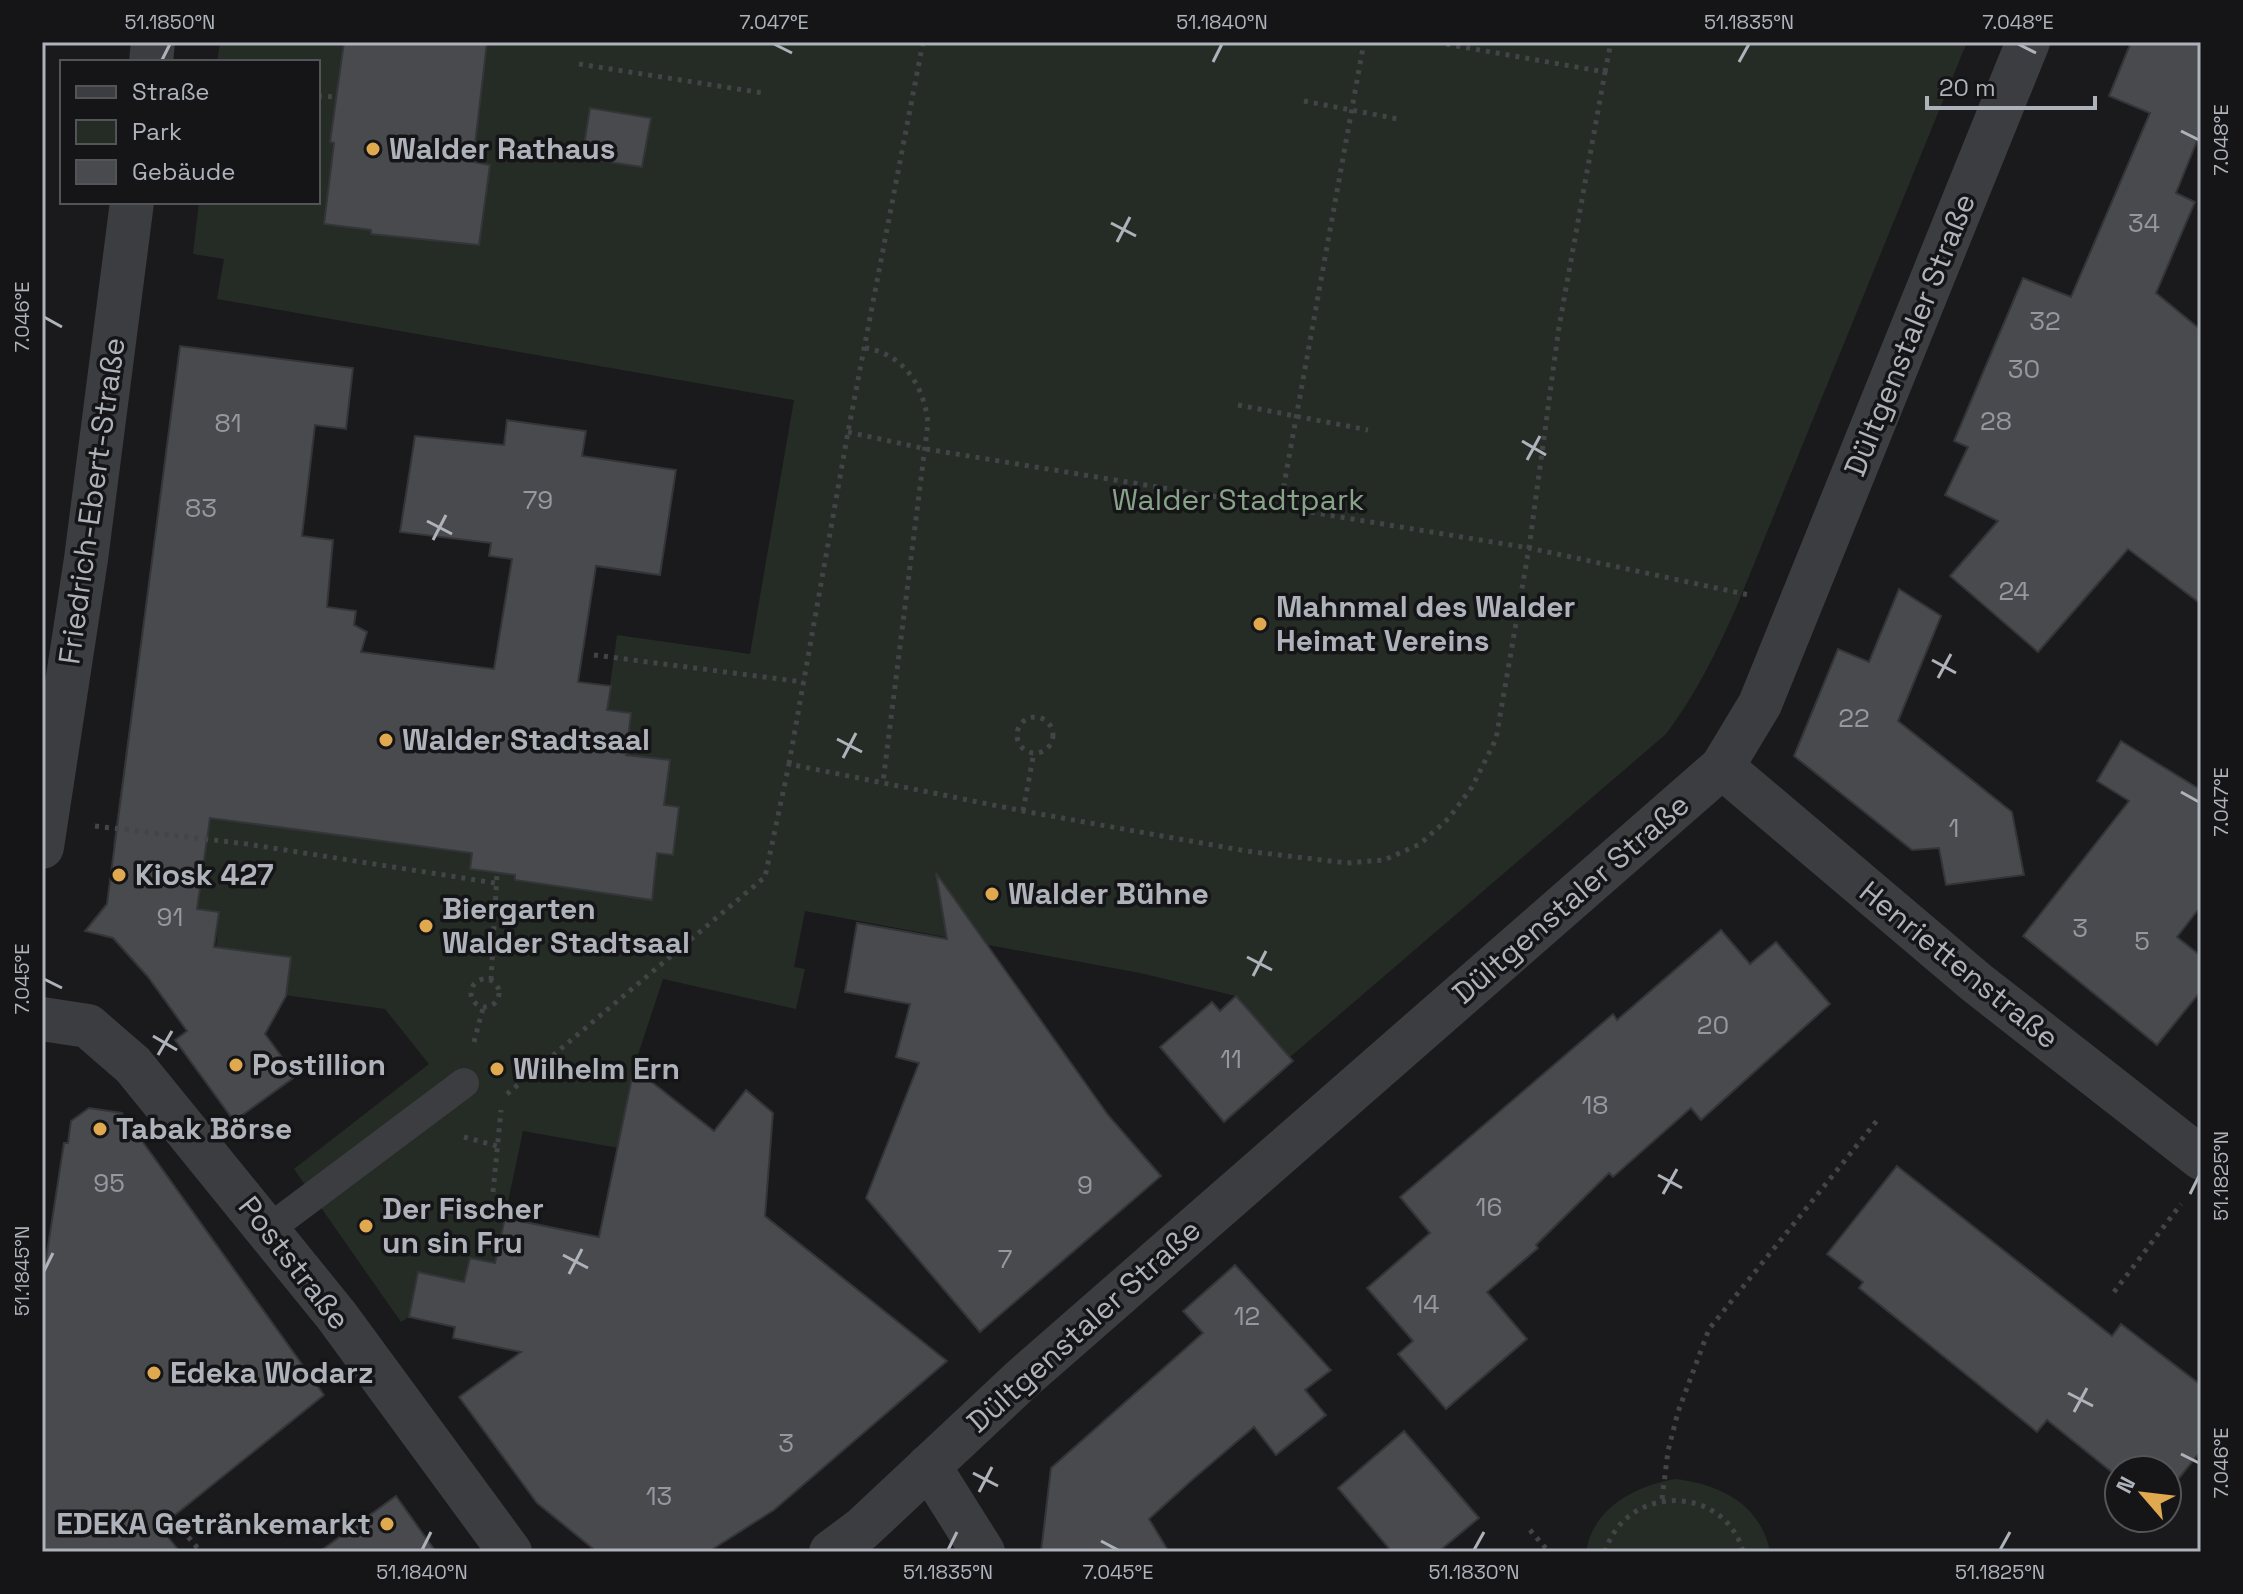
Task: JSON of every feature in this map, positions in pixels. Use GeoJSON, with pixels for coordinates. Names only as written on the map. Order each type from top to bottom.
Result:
{"type":"FeatureCollection","features":[{"type":"Feature","properties":{"kind":"street","name":"Dültgenstaler Straße"},"geometry":{"type":"LineString","coordinates":[[831,1552],[862,1529],[1121,1291],[1722,767],[1760,704],[2028,42]]}},
{"type":"Feature","properties":{"kind":"street","name":"Friedrich-Ebert-Straße"},"geometry":{"type":"LineString","coordinates":[[44,834],[86,559],[132,204]]}},
{"type":"Feature","properties":{"kind":"street","name":"Henriettenstraße"},"geometry":{"type":"LineString","coordinates":[[1722,767],[1977,983],[2201,1158]]}},
{"type":"Feature","properties":{"kind":"street","name":"Poststraße"},"geometry":{"type":"LineString","coordinates":[[42,1019],[88,1026],[133,1065],[269,1229],[510,1552]]}},
{"type":"Feature","properties":{"kind":"street"},"geometry":{"type":"LineString","coordinates":[[929,1466],[983,1552]]}},
{"type":"Feature","properties":{"kind":"lane"},"geometry":{"type":"LineString","coordinates":[[269,1229],[464,1083]]}},
{"type":"Feature","properties":{"kind":"path"},"geometry":{"type":"LineString","coordinates":[[493,1192],[502,1097],[765,877],[789,764],[848,432],[923,42]]}},
{"type":"Feature","properties":{"kind":"path"},"geometry":{"type":"LineString","coordinates":[[1280,507],[1364,42]]}},
{"type":"Feature","properties":{"kind":"path"},"geometry":{"type":"LineString","coordinates":[[1434,42],[1605,72]]}},
{"type":"Feature","properties":{"kind":"path"},"geometry":{"type":"LineString","coordinates":[[789,764],[1023,811],[1246,851],[1347,863],[1384,860],[1420,844],[1449,818],[1496,739],[1529,548],[1559,327],[1611,42]]}},
{"type":"Feature","properties":{"kind":"path"},"geometry":{"type":"LineString","coordinates":[[579,64],[763,93]]}},
{"type":"Feature","properties":{"kind":"path"},"geometry":{"type":"LineString","coordinates":[[320,96],[336,97]]}},
{"type":"Feature","properties":{"kind":"path"},"geometry":{"type":"LineString","coordinates":[[1304,101],[1398,119]]}},
{"type":"Feature","properties":{"kind":"path"},"geometry":{"type":"LineString","coordinates":[[865,348],[882,350],[897,360],[920,389],[928,423],[883,782]]}},
{"type":"Feature","properties":{"kind":"path"},"geometry":{"type":"LineString","coordinates":[[1238,405],[1368,430]]}},
{"type":"Feature","properties":{"kind":"path"},"geometry":{"type":"LineString","coordinates":[[848,432],[926,449],[1529,548],[1751,596]]}},
{"type":"Feature","properties":{"kind":"path"},"geometry":{"type":"LineString","coordinates":[[594,655],[803,682]]}},
{"type":"Feature","properties":{"kind":"path"},"geometry":{"type":"LineString","coordinates":[[1037,717],[1048,722],[1052,740],[1045,749],[1034,752],[1020,744],[1017,734],[1025,719],[1037,717]]}},
{"type":"Feature","properties":{"kind":"path"},"geometry":{"type":"LineString","coordinates":[[1023,811],[1034,752]]}},
{"type":"Feature","properties":{"kind":"path"},"geometry":{"type":"LineString","coordinates":[[44,834],[247,844],[495,883]]}},
{"type":"Feature","properties":{"kind":"path"},"geometry":{"type":"LineString","coordinates":[[491,980],[481,979],[471,990],[478,1006],[487,1008],[498,1001],[500,991],[491,980],[497,873]]}},
{"type":"Feature","properties":{"kind":"path"},"geometry":{"type":"LineString","coordinates":[[1662,1499],[1668,1451],[1678,1412],[1709,1329],[1879,1118]]}},
{"type":"Feature","properties":{"kind":"path"},"geometry":{"type":"LineString","coordinates":[[2114,1292],[2182,1203]]}},
{"type":"Feature","properties":{"kind":"path"},"geometry":{"type":"LineString","coordinates":[[1605,1552],[1623,1520],[1633,1511],[1662,1499],[1680,1499],[1704,1505],[1738,1534],[1743,1552]]}},
{"type":"Feature","properties":{"kind":"path"},"geometry":{"type":"LineString","coordinates":[[153,1522],[165,1535],[178,1525],[201,1552]]}},
{"type":"Feature","properties":{"kind":"path"},"geometry":{"type":"LineString","coordinates":[[1530,1530],[1549,1552]]}},
{"type":"Feature","properties":{"kind":"green space","name":"Walder Stadtpark"},"geometry":{"type":"Polygon","coordinates":[[[220,42],[1967,42],[1736,608],[1705,673],[1677,719],[1666,734],[1290,1057],[1236,996],[1140,973],[805,911],[794,967],[805,969],[796,1009],[663,979],[634,1067],[619,1148],[523,1131],[495,1263],[470,1258],[464,1282],[418,1272],[409,1317],[401,1322],[294,1169],[429,1064],[385,1009],[213,985],[219,913],[197,909],[204,858],[113,846],[149,582],[356,611],[351,651],[610,686],[617,635],[750,654],[794,400],[217,299],[224,259],[193,254],[199,204],[320,204],[320,60],[217,60],[220,42]]]}},
{"type":"Feature","properties":{"kind":"green space"},"geometry":{"type":"Polygon","coordinates":[[[1675,1479],[1707,1486],[1736,1499],[1758,1521],[1770,1552],[1586,1552],[1597,1523],[1618,1501],[1646,1487],[1675,1479]]]}},
{"type":"Feature","properties":{"kind":"building","name":"Walder Rathaus"},"geometry":{"type":"Polygon","coordinates":[[[344,42],[487,42],[473,162],[490,165],[479,245],[371,234],[371,230],[324,224],[334,143],[330,142],[344,42]]]}},
{"type":"Feature","properties":{"kind":"building"},"geometry":{"type":"Polygon","coordinates":[[[2131,42],[2201,42],[2201,131],[2176,193],[2195,202],[2156,293],[2201,330],[2201,604],[2128,549],[2038,652],[1950,576],[1998,521],[1945,495],[1968,447],[1954,441],[2023,278],[2071,297],[2150,113],[2109,96],[2131,42]]]}},
{"type":"Feature","properties":{"kind":"building"},"geometry":{"type":"Polygon","coordinates":[[[590,108],[651,118],[642,167],[582,158],[590,108]]]}},
{"type":"Feature","properties":{"kind":"building"},"geometry":{"type":"Polygon","coordinates":[[[180,346],[353,368],[346,429],[315,425],[302,536],[333,540],[327,607],[356,611],[354,625],[367,632],[361,652],[494,669],[512,559],[489,556],[491,543],[400,532],[415,436],[504,445],[507,420],[586,431],[582,456],[676,470],[660,575],[596,566],[578,682],[611,686],[607,710],[631,713],[626,755],[670,760],[664,805],[679,807],[673,855],[657,853],[652,900],[515,880],[515,875],[470,869],[472,853],[210,818],[197,909],[219,912],[214,947],[291,957],[286,996],[265,1034],[296,1076],[234,1121],[175,1040],[187,1031],[148,977],[113,938],[85,931],[107,904],[180,346]]]}},
{"type":"Feature","properties":{"kind":"building"},"geometry":{"type":"Polygon","coordinates":[[[1899,589],[1941,616],[1898,721],[2012,812],[2024,875],[1946,885],[1939,848],[1912,850],[1794,756],[1838,649],[1869,662],[1899,589]]]}},
{"type":"Feature","properties":{"kind":"building"},"geometry":{"type":"Polygon","coordinates":[[[2121,741],[2201,790],[2201,906],[2177,937],[2201,956],[2201,991],[2157,1045],[2023,936],[2129,801],[2097,781],[2121,741]]]}},
{"type":"Feature","properties":{"kind":"building"},"geometry":{"type":"Polygon","coordinates":[[[936,873],[1108,1115],[1161,1176],[980,1332],[866,1198],[919,1063],[896,1057],[910,1004],[845,992],[857,923],[947,939],[936,873]]]}},
{"type":"Feature","properties":{"kind":"building"},"geometry":{"type":"Polygon","coordinates":[[[1721,930],[1750,964],[1776,942],[1830,1004],[1701,1120],[1691,1108],[1613,1177],[1609,1173],[1536,1245],[1538,1248],[1487,1292],[1527,1339],[1446,1409],[1398,1354],[1413,1341],[1367,1288],[1430,1233],[1400,1197],[1613,1014],[1617,1020],[1721,930]]]}},
{"type":"Feature","properties":{"kind":"building"},"geometry":{"type":"Polygon","coordinates":[[[1236,996],[1293,1061],[1224,1122],[1160,1047],[1212,1002],[1220,1011],[1236,996]]]}},
{"type":"Feature","properties":{"kind":"building"},"geometry":{"type":"Polygon","coordinates":[[[634,1068],[714,1131],[746,1090],[773,1113],[765,1216],[947,1361],[774,1510],[708,1552],[597,1552],[537,1503],[459,1397],[521,1352],[453,1338],[455,1327],[409,1317],[418,1272],[464,1282],[470,1258],[495,1263],[505,1218],[599,1237],[634,1068]]]}},
{"type":"Feature","properties":{"kind":"building"},"geometry":{"type":"Polygon","coordinates":[[[89,1108],[122,1113],[324,1395],[160,1527],[180,1552],[42,1552],[42,1285],[64,1143],[68,1143],[71,1121],[89,1108]]]}},
{"type":"Feature","properties":{"kind":"building"},"geometry":{"type":"Polygon","coordinates":[[[1897,1166],[2112,1336],[2121,1324],[2201,1385],[2201,1451],[2183,1473],[2183,1454],[2103,1454],[2103,1465],[2047,1420],[2037,1432],[1859,1288],[1863,1282],[1827,1254],[1897,1166]]]}},
{"type":"Feature","properties":{"kind":"building"},"geometry":{"type":"Polygon","coordinates":[[[1235,1265],[1331,1370],[1305,1390],[1326,1415],[1276,1455],[1254,1427],[1192,1480],[1149,1519],[1169,1552],[1041,1552],[1051,1468],[1203,1333],[1183,1311],[1235,1265]]]}},
{"type":"Feature","properties":{"kind":"building"},"geometry":{"type":"Polygon","coordinates":[[[1404,1431],[1479,1518],[1438,1552],[1392,1552],[1338,1488],[1404,1431]]]}},
{"type":"Feature","properties":{"kind":"building","name":"EDEKA Getränkemarkt"},"geometry":{"type":"Polygon","coordinates":[[[396,1496],[436,1552],[319,1552],[396,1496]]]}},
{"type":"Feature","properties":{"kind":"place","name":"Walder Rathaus"},"geometry":{"type":"Point","coordinates":[373,149]}},
{"type":"Feature","properties":{"kind":"place","name":"Mahnmal des Walder Heimat Vereins"},"geometry":{"type":"Point","coordinates":[1260,624]}},
{"type":"Feature","properties":{"kind":"place","name":"Walder Stadtsaal"},"geometry":{"type":"Point","coordinates":[386,740]}},
{"type":"Feature","properties":{"kind":"place","name":"Kiosk 427"},"geometry":{"type":"Point","coordinates":[119,875]}},
{"type":"Feature","properties":{"kind":"place","name":"Walder Bühne"},"geometry":{"type":"Point","coordinates":[992,894]}},
{"type":"Feature","properties":{"kind":"place","name":"Biergarten Walder Stadtsaal"},"geometry":{"type":"Point","coordinates":[426,926]}},
{"type":"Feature","properties":{"kind":"place","name":"Postillion"},"geometry":{"type":"Point","coordinates":[236,1065]}},
{"type":"Feature","properties":{"kind":"place","name":"Wilhelm Ern"},"geometry":{"type":"Point","coordinates":[497,1069]}},
{"type":"Feature","properties":{"kind":"place","name":"Tabak Börse"},"geometry":{"type":"Point","coordinates":[100,1129]}},
{"type":"Feature","properties":{"kind":"place","name":"Der Fischer un sin Fru"},"geometry":{"type":"Point","coordinates":[366,1226]}},
{"type":"Feature","properties":{"kind":"place","name":"Edeka Wodarz"},"geometry":{"type":"Point","coordinates":[154,1373]}},
{"type":"Feature","properties":{"kind":"place","name":"EDEKA Getränkemarkt"},"geometry":{"type":"Point","coordinates":[387,1524]}}]}
